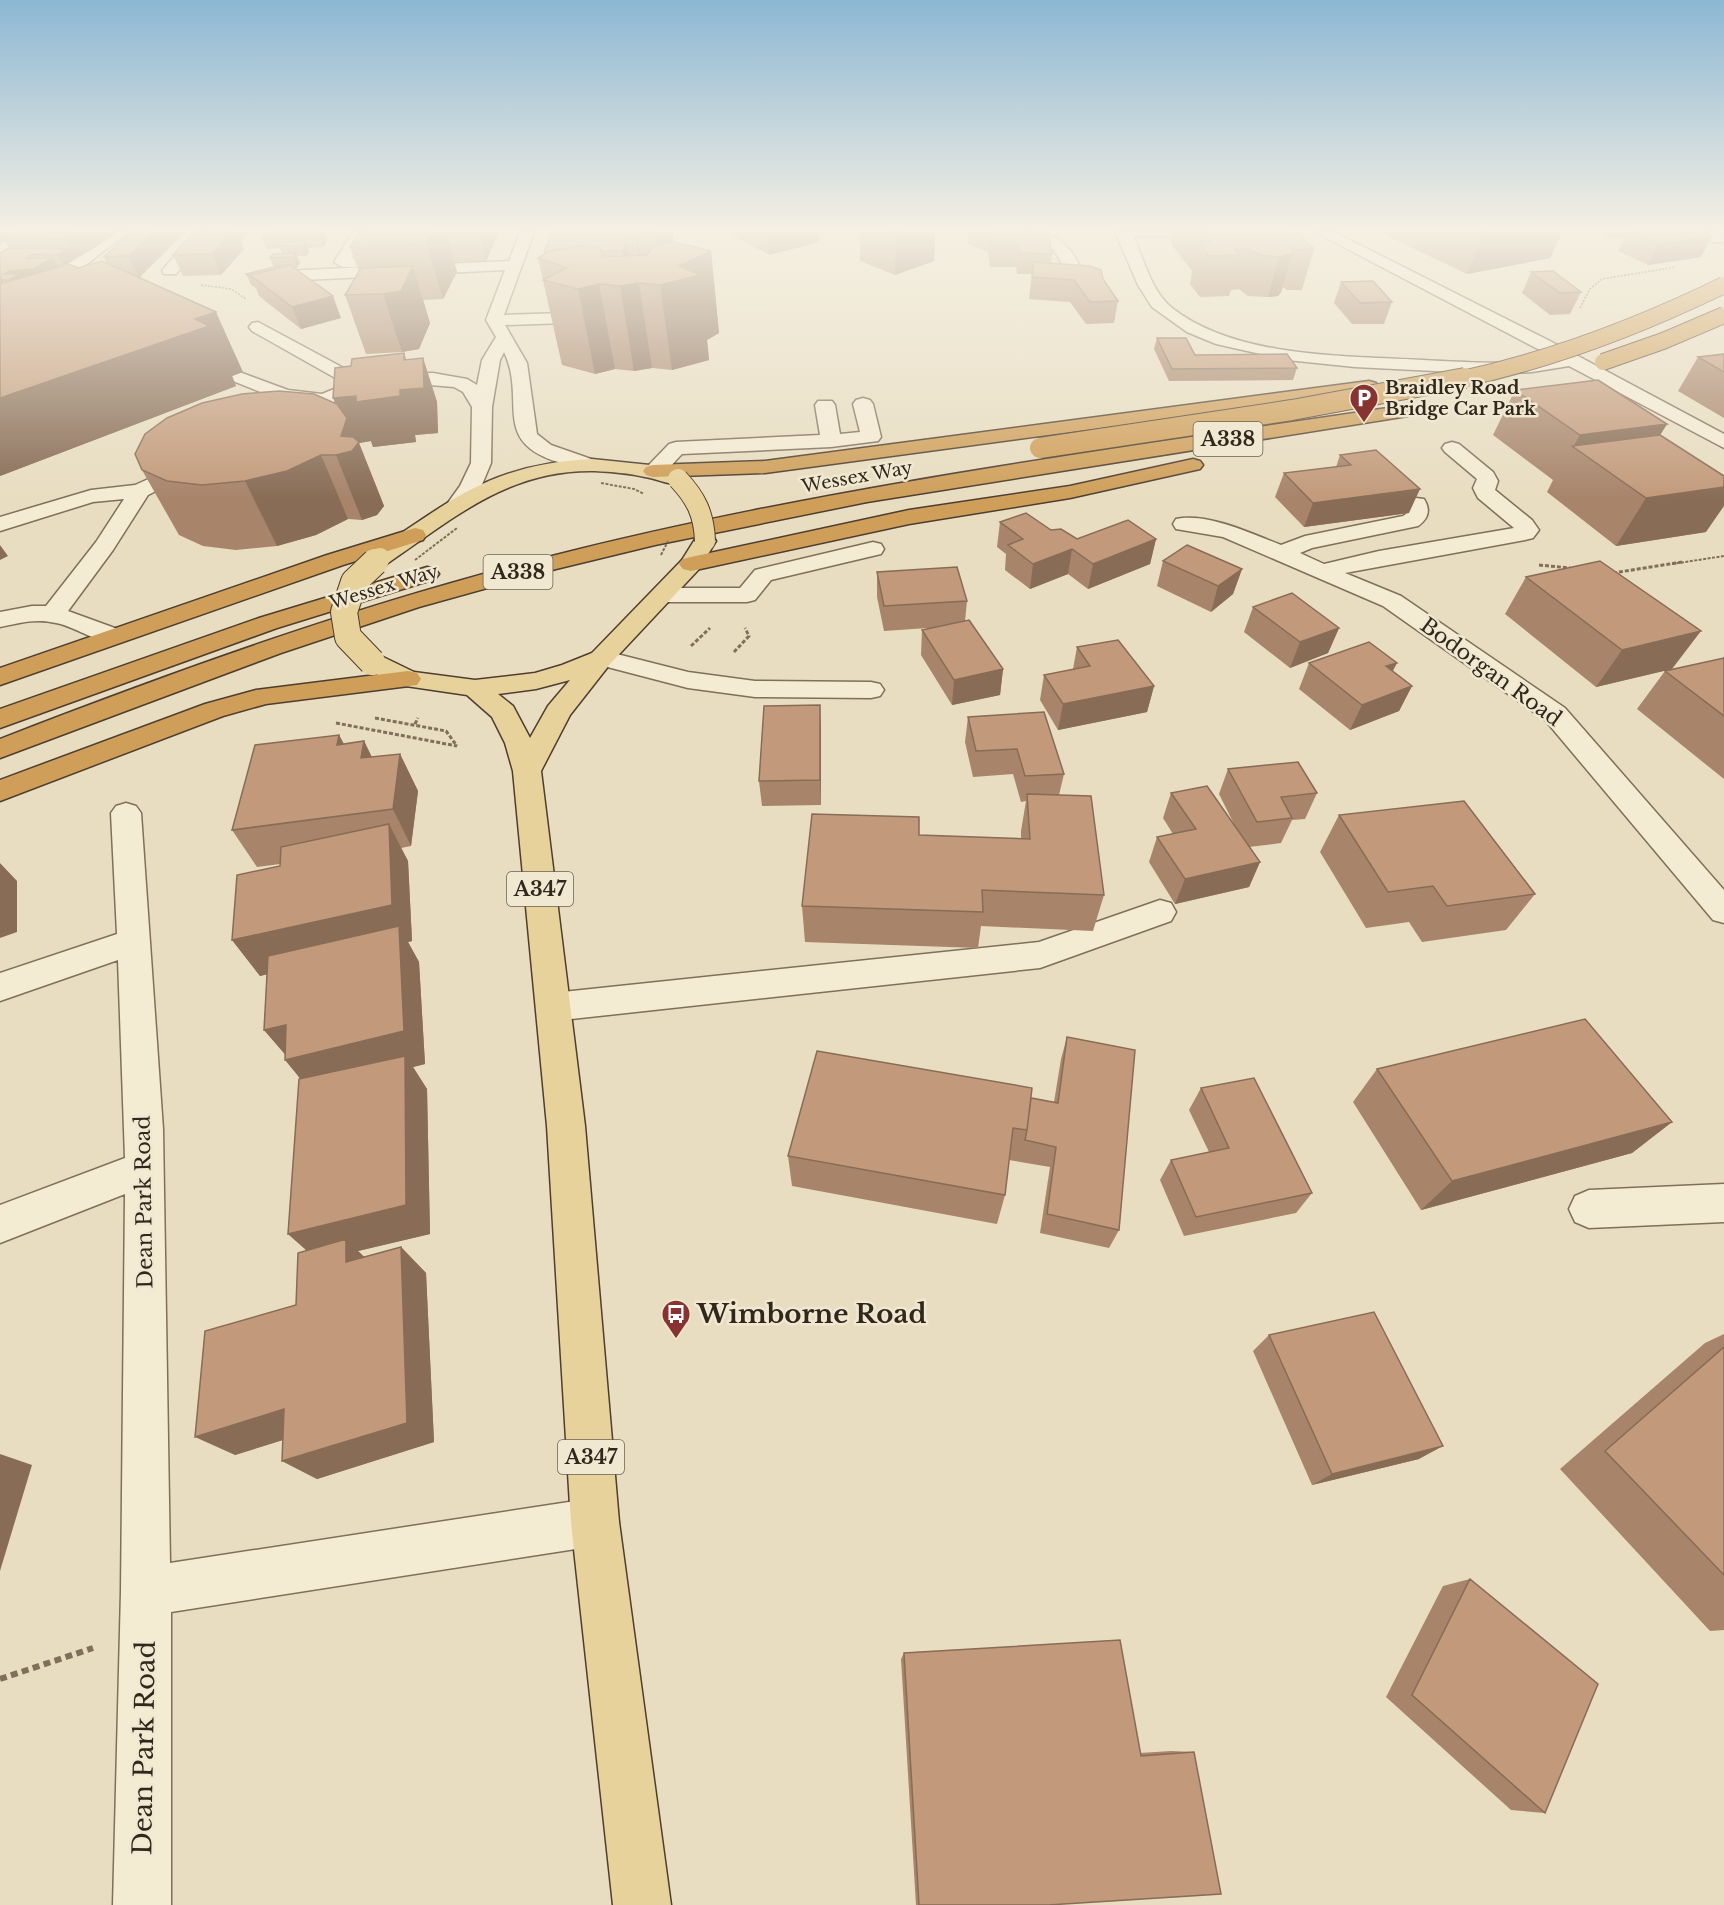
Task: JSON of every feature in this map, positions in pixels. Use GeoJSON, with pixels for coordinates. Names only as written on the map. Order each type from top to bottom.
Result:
{"type":"FeatureCollection","features":[{"type":"Feature","properties":{"kind":"highway"},"geometry":{"type":"LineString","coordinates":[[653,471],[711,471],[1042,449],[1385,385],[1471,378],[1592,343],[1648,321]]}},
{"type":"Feature","properties":{"kind":"highway"},"geometry":{"type":"LineString","coordinates":[[1524,384],[1610,360],[1710,321]]}},
{"type":"Feature","properties":{"kind":"highway","name":"Wessex Way"},"geometry":{"type":"LineString","coordinates":[[0,719],[268,623],[456,566],[567,537],[758,495],[909,467],[1042,449],[1407,411],[1258,450],[1070,492],[909,517],[691,564]]}},
{"type":"Feature","properties":{"kind":"highway","name":"Wessex Way"},"geometry":{"type":"LineString","coordinates":[[0,748],[308,634],[551,563],[847,498],[1042,449]]}},
{"type":"Feature","properties":{"kind":"highway"},"geometry":{"type":"LineString","coordinates":[[0,677],[114,636],[415,535]]}},
{"type":"Feature","properties":{"kind":"highway"},"geometry":{"type":"LineString","coordinates":[[0,791],[214,710],[265,696],[408,680]]}},
{"type":"Feature","properties":{"kind":"main road"},"geometry":{"type":"LineString","coordinates":[[527,771],[558,712],[601,658],[691,564],[705,541],[705,521],[696,498],[678,478],[653,471],[587,464],[548,468],[510,479],[458,504],[380,558],[354,582],[344,612],[348,637],[372,662],[408,680],[475,688],[536,681],[601,658]]}},
{"type":"Feature","properties":{"kind":"main road","name":"A347"},"geometry":{"type":"LineString","coordinates":[[475,688],[503,712],[519,743],[527,771],[566,1126],[596,1522],[642,1905]]}},
{"type":"Feature","properties":{"kind":"street"},"geometry":{"type":"LineString","coordinates":[[494,321],[519,367],[524,431],[530,441],[551,454],[587,464]]}},
{"type":"Feature","properties":{"kind":"street"},"geometry":{"type":"LineString","coordinates":[[1184,321],[1232,343],[1307,359],[1510,369],[1541,367],[1571,360]]}},
{"type":"Feature","properties":{"kind":"street"},"geometry":{"type":"LineString","coordinates":[[1495,321],[1724,442]]}},
{"type":"Feature","properties":{"kind":"street"},"geometry":{"type":"LineString","coordinates":[[258,327],[362,385]]}},
{"type":"Feature","properties":{"kind":"street"},"geometry":{"type":"LineString","coordinates":[[458,504],[471,487],[481,463],[482,407],[491,360],[504,338]]}},
{"type":"Feature","properties":{"kind":"street"},"geometry":{"type":"LineString","coordinates":[[234,375],[285,395],[326,399]]}},
{"type":"Feature","properties":{"kind":"street"},"geometry":{"type":"LineString","coordinates":[[269,428],[326,399],[362,385],[423,378],[457,381],[470,388],[482,407]]}},
{"type":"Feature","properties":{"kind":"street"},"geometry":{"type":"LineString","coordinates":[[653,471],[676,448],[871,437],[863,404]]}},
{"type":"Feature","properties":{"kind":"street"},"geometry":{"type":"LineString","coordinates":[[825,405],[831,441]]}},
{"type":"Feature","properties":{"kind":"street"},"geometry":{"type":"LineString","coordinates":[[1322,571],[1379,558],[1526,533],[1528,530],[1524,525],[1486,493],[1484,488],[1488,482],[1486,476],[1452,448]]}},
{"type":"Feature","properties":{"kind":"street"},"geometry":{"type":"LineString","coordinates":[[0,524],[91,496],[140,491],[212,455]]}},
{"type":"Feature","properties":{"kind":"street"},"geometry":{"type":"LineString","coordinates":[[54,613],[105,545],[140,491]]}},
{"type":"Feature","properties":{"kind":"street"},"geometry":{"type":"LineString","coordinates":[[1281,554],[1305,543],[1410,521],[1416,517],[1418,510],[1416,504]]}},
{"type":"Feature","properties":{"kind":"street","name":"Bodorgan Road"},"geometry":{"type":"LineString","coordinates":[[1184,524],[1235,523],[1281,554],[1392,601],[1555,714],[1724,911]]}},
{"type":"Feature","properties":{"kind":"street"},"geometry":{"type":"LineString","coordinates":[[663,595],[747,595],[763,575],[873,549]]}},
{"type":"Feature","properties":{"kind":"street"},"geometry":{"type":"LineString","coordinates":[[0,620],[16,614],[54,613],[114,636]]}},
{"type":"Feature","properties":{"kind":"street"},"geometry":{"type":"LineString","coordinates":[[601,658],[688,680],[755,689],[871,690]]}},
{"type":"Feature","properties":{"kind":"street","name":"Dean Park Road"},"geometry":{"type":"LineString","coordinates":[[126,813],[144,1169],[146,1611],[142,1905]]}},
{"type":"Feature","properties":{"kind":"street"},"geometry":{"type":"LineString","coordinates":[[553,1007],[1040,955],[1160,912]]}},
{"type":"Feature","properties":{"kind":"street"},"geometry":{"type":"LineString","coordinates":[[0,987],[134,941]]}},
{"type":"Feature","properties":{"kind":"street"},"geometry":{"type":"LineString","coordinates":[[0,1224],[144,1169]]}},
{"type":"Feature","properties":{"kind":"street"},"geometry":{"type":"LineString","coordinates":[[1589,1209],[1724,1203]]}},
{"type":"Feature","properties":{"kind":"street"},"geometry":{"type":"LineString","coordinates":[[146,1611],[596,1522]]}},
{"type":"Feature","properties":{"kind":"path"},"geometry":{"type":"LineString","coordinates":[[257,321],[258,327]]}},
{"type":"Feature","properties":{"kind":"path"},"geometry":{"type":"LineString","coordinates":[[601,483],[634,489],[652,497]]}},
{"type":"Feature","properties":{"kind":"path"},"geometry":{"type":"LineString","coordinates":[[653,562],[661,555],[672,534]]}},
{"type":"Feature","properties":{"kind":"path"},"geometry":{"type":"LineString","coordinates":[[1611,573],[1724,556]]}},
{"type":"Feature","properties":{"kind":"path"},"geometry":{"type":"LineString","coordinates":[[1530,564],[1577,569]]}},
{"type":"Feature","properties":{"kind":"path"},"geometry":{"type":"LineString","coordinates":[[729,657],[749,636],[746,628],[737,625]]}},
{"type":"Feature","properties":{"kind":"path"},"geometry":{"type":"LineString","coordinates":[[700,635],[712,626]]}},
{"type":"Feature","properties":{"kind":"path"},"geometry":{"type":"LineString","coordinates":[[329,722],[457,746],[446,731],[415,724],[418,718]]}},
{"type":"Feature","properties":{"kind":"path"},"geometry":{"type":"LineString","coordinates":[[0,1678],[146,1611]]}},
{"type":"Feature","properties":{"kind":"building"},"geometry":{"type":"Polygon","coordinates":[[[0,321],[199,321],[209,326],[0,398],[0,321]]]}},
{"type":"Feature","properties":{"kind":"building"},"geometry":{"type":"Polygon","coordinates":[[[1157,338],[1186,338],[1195,355],[1287,354],[1297,368],[1172,369],[1157,338]]]}},
{"type":"Feature","properties":{"kind":"building"},"geometry":{"type":"Polygon","coordinates":[[[404,353],[404,360],[423,358],[424,388],[400,390],[400,396],[356,402],[356,396],[333,398],[335,368],[351,366],[352,359],[404,353]]]}},
{"type":"Feature","properties":{"kind":"building"},"geometry":{"type":"Polygon","coordinates":[[[1724,354],[1724,372],[1698,357],[1724,354]]]}},
{"type":"Feature","properties":{"kind":"building"},"geometry":{"type":"Polygon","coordinates":[[[1598,380],[1667,424],[1580,435],[1515,390],[1598,380]]]}},
{"type":"Feature","properties":{"kind":"building"},"geometry":{"type":"Polygon","coordinates":[[[279,391],[314,394],[337,404],[347,418],[341,436],[353,437],[359,442],[352,451],[336,455],[321,455],[287,471],[245,481],[202,485],[167,481],[142,470],[135,454],[145,434],[167,418],[202,403],[242,394],[279,391]]]}},
{"type":"Feature","properties":{"kind":"building"},"geometry":{"type":"Polygon","coordinates":[[[1660,435],[1724,476],[1724,487],[1646,498],[1572,446],[1660,435]]]}},
{"type":"Feature","properties":{"kind":"building"},"geometry":{"type":"Polygon","coordinates":[[[1376,450],[1420,489],[1313,503],[1284,473],[1351,465],[1340,455],[1376,450]]]}},
{"type":"Feature","properties":{"kind":"building"},"geometry":{"type":"Polygon","coordinates":[[[1026,513],[1051,530],[1061,529],[1077,539],[1128,520],[1156,539],[1093,564],[1072,549],[1033,564],[1008,545],[1023,539],[1000,522],[1026,513]]]}},
{"type":"Feature","properties":{"kind":"building"},"geometry":{"type":"Polygon","coordinates":[[[1187,545],[1242,569],[1218,586],[1163,561],[1187,545]]]}},
{"type":"Feature","properties":{"kind":"building"},"geometry":{"type":"Polygon","coordinates":[[[1600,561],[1701,631],[1622,650],[1526,577],[1600,561]]]}},
{"type":"Feature","properties":{"kind":"building"},"geometry":{"type":"Polygon","coordinates":[[[957,567],[967,601],[884,606],[877,572],[957,567]]]}},
{"type":"Feature","properties":{"kind":"building"},"geometry":{"type":"Polygon","coordinates":[[[1292,593],[1339,628],[1300,642],[1253,607],[1292,593]]]}},
{"type":"Feature","properties":{"kind":"building"},"geometry":{"type":"Polygon","coordinates":[[[969,620],[1003,669],[954,680],[922,630],[969,620]]]}},
{"type":"Feature","properties":{"kind":"building"},"geometry":{"type":"Polygon","coordinates":[[[1118,640],[1154,686],[1063,704],[1044,675],[1090,666],[1077,647],[1118,640]]]}},
{"type":"Feature","properties":{"kind":"building"},"geometry":{"type":"Polygon","coordinates":[[[1369,642],[1397,663],[1386,666],[1412,686],[1362,705],[1309,663],[1369,642]]]}},
{"type":"Feature","properties":{"kind":"building"},"geometry":{"type":"Polygon","coordinates":[[[1724,658],[1724,716],[1665,671],[1724,658]]]}},
{"type":"Feature","properties":{"kind":"building"},"geometry":{"type":"Polygon","coordinates":[[[820,705],[820,780],[759,781],[764,706],[820,705]]]}},
{"type":"Feature","properties":{"kind":"building"},"geometry":{"type":"Polygon","coordinates":[[[1044,712],[1064,774],[1025,776],[1017,749],[976,751],[968,717],[1044,712]]]}},
{"type":"Feature","properties":{"kind":"building"},"geometry":{"type":"Polygon","coordinates":[[[339,735],[337,745],[364,741],[361,758],[400,754],[393,809],[232,830],[255,745],[339,735]]]}},
{"type":"Feature","properties":{"kind":"building"},"geometry":{"type":"Polygon","coordinates":[[[1298,762],[1317,793],[1281,797],[1292,818],[1257,822],[1228,769],[1298,762]]]}},
{"type":"Feature","properties":{"kind":"building"},"geometry":{"type":"Polygon","coordinates":[[[1207,786],[1260,862],[1185,879],[1157,837],[1196,829],[1171,793],[1207,786]]]}},
{"type":"Feature","properties":{"kind":"building"},"geometry":{"type":"Polygon","coordinates":[[[1027,794],[1091,796],[1104,895],[982,890],[983,912],[802,906],[812,814],[919,817],[919,835],[1030,839],[1027,794]]]}},
{"type":"Feature","properties":{"kind":"building"},"geometry":{"type":"Polygon","coordinates":[[[1464,801],[1535,894],[1447,906],[1433,886],[1388,892],[1339,815],[1464,801]]]}},
{"type":"Feature","properties":{"kind":"building"},"geometry":{"type":"Polygon","coordinates":[[[389,824],[392,905],[232,940],[237,875],[280,866],[281,847],[389,824]]]}},
{"type":"Feature","properties":{"kind":"building"},"geometry":{"type":"Polygon","coordinates":[[[399,926],[404,1031],[285,1060],[286,1025],[264,1030],[268,956],[399,926]]]}},
{"type":"Feature","properties":{"kind":"building"},"geometry":{"type":"Polygon","coordinates":[[[1585,1019],[1672,1122],[1452,1181],[1377,1069],[1585,1019]]]}},
{"type":"Feature","properties":{"kind":"building"},"geometry":{"type":"Polygon","coordinates":[[[1067,1037],[1135,1050],[1119,1230],[1047,1214],[1056,1147],[1025,1140],[1031,1098],[1058,1103],[1067,1037]]]}},
{"type":"Feature","properties":{"kind":"building"},"geometry":{"type":"Polygon","coordinates":[[[817,1051],[1032,1088],[1027,1130],[1013,1128],[1005,1195],[788,1156],[817,1051]]]}},
{"type":"Feature","properties":{"kind":"building"},"geometry":{"type":"Polygon","coordinates":[[[405,1056],[406,1205],[288,1234],[299,1079],[405,1056]]]}},
{"type":"Feature","properties":{"kind":"building"},"geometry":{"type":"Polygon","coordinates":[[[1254,1078],[1312,1193],[1196,1217],[1171,1160],[1229,1148],[1201,1088],[1254,1078]]]}},
{"type":"Feature","properties":{"kind":"building"},"geometry":{"type":"Polygon","coordinates":[[[346,1239],[346,1262],[401,1247],[407,1423],[282,1461],[284,1409],[195,1437],[205,1331],[296,1305],[298,1253],[346,1239]]]}},
{"type":"Feature","properties":{"kind":"building"},"geometry":{"type":"Polygon","coordinates":[[[1374,1312],[1443,1446],[1332,1474],[1269,1335],[1374,1312]]]}},
{"type":"Feature","properties":{"kind":"building"},"geometry":{"type":"Polygon","coordinates":[[[1724,1347],[1724,1575],[1605,1451],[1724,1347]]]}},
{"type":"Feature","properties":{"kind":"building"},"geometry":{"type":"Polygon","coordinates":[[[1470,1579],[1598,1684],[1545,1813],[1412,1695],[1470,1579]]]}},
{"type":"Feature","properties":{"kind":"building"},"geometry":{"type":"Polygon","coordinates":[[[1120,1640],[1141,1756],[1194,1752],[1221,1894],[1048,1905],[919,1905],[904,1653],[1120,1640]]]}},
{"type":"Feature","properties":{"kind":"place","name":"Braidley Road Bridge Car Park"},"geometry":{"type":"Point","coordinates":[1364,424]}},
{"type":"Feature","properties":{"kind":"place","name":"Wimborne Road"},"geometry":{"type":"Point","coordinates":[676,1340]}}]}
